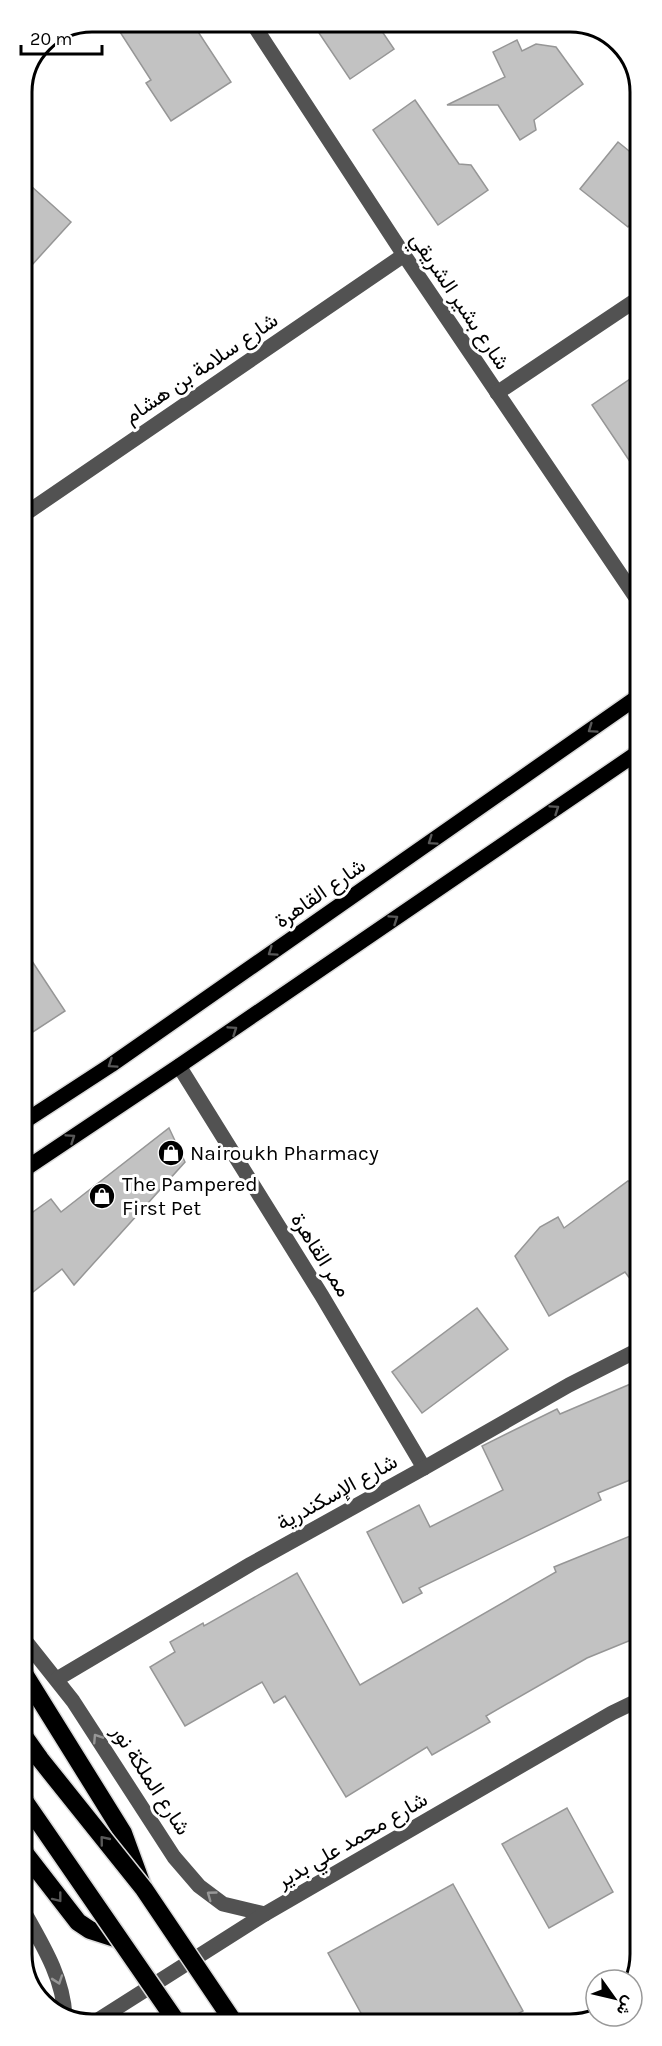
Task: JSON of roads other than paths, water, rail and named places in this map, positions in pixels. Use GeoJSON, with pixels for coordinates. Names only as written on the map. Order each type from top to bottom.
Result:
{"type":"FeatureCollection","features":[{"type":"Feature","properties":{"kind":"highway"},"geometry":{"type":"LineString","coordinates":[[32,1686],[123,1833],[144,1889]]}},
{"type":"Feature","properties":{"kind":"highway"},"geometry":{"type":"LineString","coordinates":[[32,1748],[144,1889],[228,2014]]}},
{"type":"Feature","properties":{"kind":"highway"},"geometry":{"type":"LineString","coordinates":[[32,1811],[171,2014]]}},
{"type":"Feature","properties":{"kind":"highway"},"geometry":{"type":"LineString","coordinates":[[32,1863],[78,1922],[90,1930],[118,1939]]}},
{"type":"Feature","properties":{"kind":"main road","name":"شارع القاهرة"},"geometry":{"type":"LineString","coordinates":[[32,1116],[111,1065],[630,702]]}},
{"type":"Feature","properties":{"kind":"main road"},"geometry":{"type":"LineString","coordinates":[[32,1164],[630,757]]}},
{"type":"Feature","properties":{"kind":"street","name":"شارع بشير الشريقي"},"geometry":{"type":"LineString","coordinates":[[258,32],[404,255],[630,589]]}},
{"type":"Feature","properties":{"kind":"street","name":"شارع سلامة بن هشام"},"geometry":{"type":"LineString","coordinates":[[32,509],[404,255]]}},
{"type":"Feature","properties":{"kind":"street"},"geometry":{"type":"LineString","coordinates":[[497,393],[630,304]]}},
{"type":"Feature","properties":{"kind":"street","name":"ممر القاهرة"},"geometry":{"type":"LineString","coordinates":[[179,1066],[322,1296],[424,1468]]}},
{"type":"Feature","properties":{"kind":"street","name":"شارع الإسكندرية"},"geometry":{"type":"LineString","coordinates":[[57,1679],[251,1564],[569,1385],[630,1354]]}},
{"type":"Feature","properties":{"kind":"street","name":"شارع الملكة نور"},"geometry":{"type":"LineString","coordinates":[[32,1649],[57,1679],[174,1857],[199,1886],[223,1904],[265,1914]]}},
{"type":"Feature","properties":{"kind":"street","name":"شارع محمد علي بدير"},"geometry":{"type":"LineString","coordinates":[[107,2014],[265,1914],[630,1704]]}},
{"type":"Feature","properties":{"kind":"street"},"geometry":{"type":"LineString","coordinates":[[32,1926],[54,1966],[64,1997],[65,2008]]}},
{"type":"Feature","properties":{"kind":"place","name":"Nairoukh Pharmacy"},"geometry":{"type":"Point","coordinates":[171,1153]}},
{"type":"Feature","properties":{"kind":"place","name":"The Pampered First Pet"},"geometry":{"type":"Point","coordinates":[102,1196]}}]}
